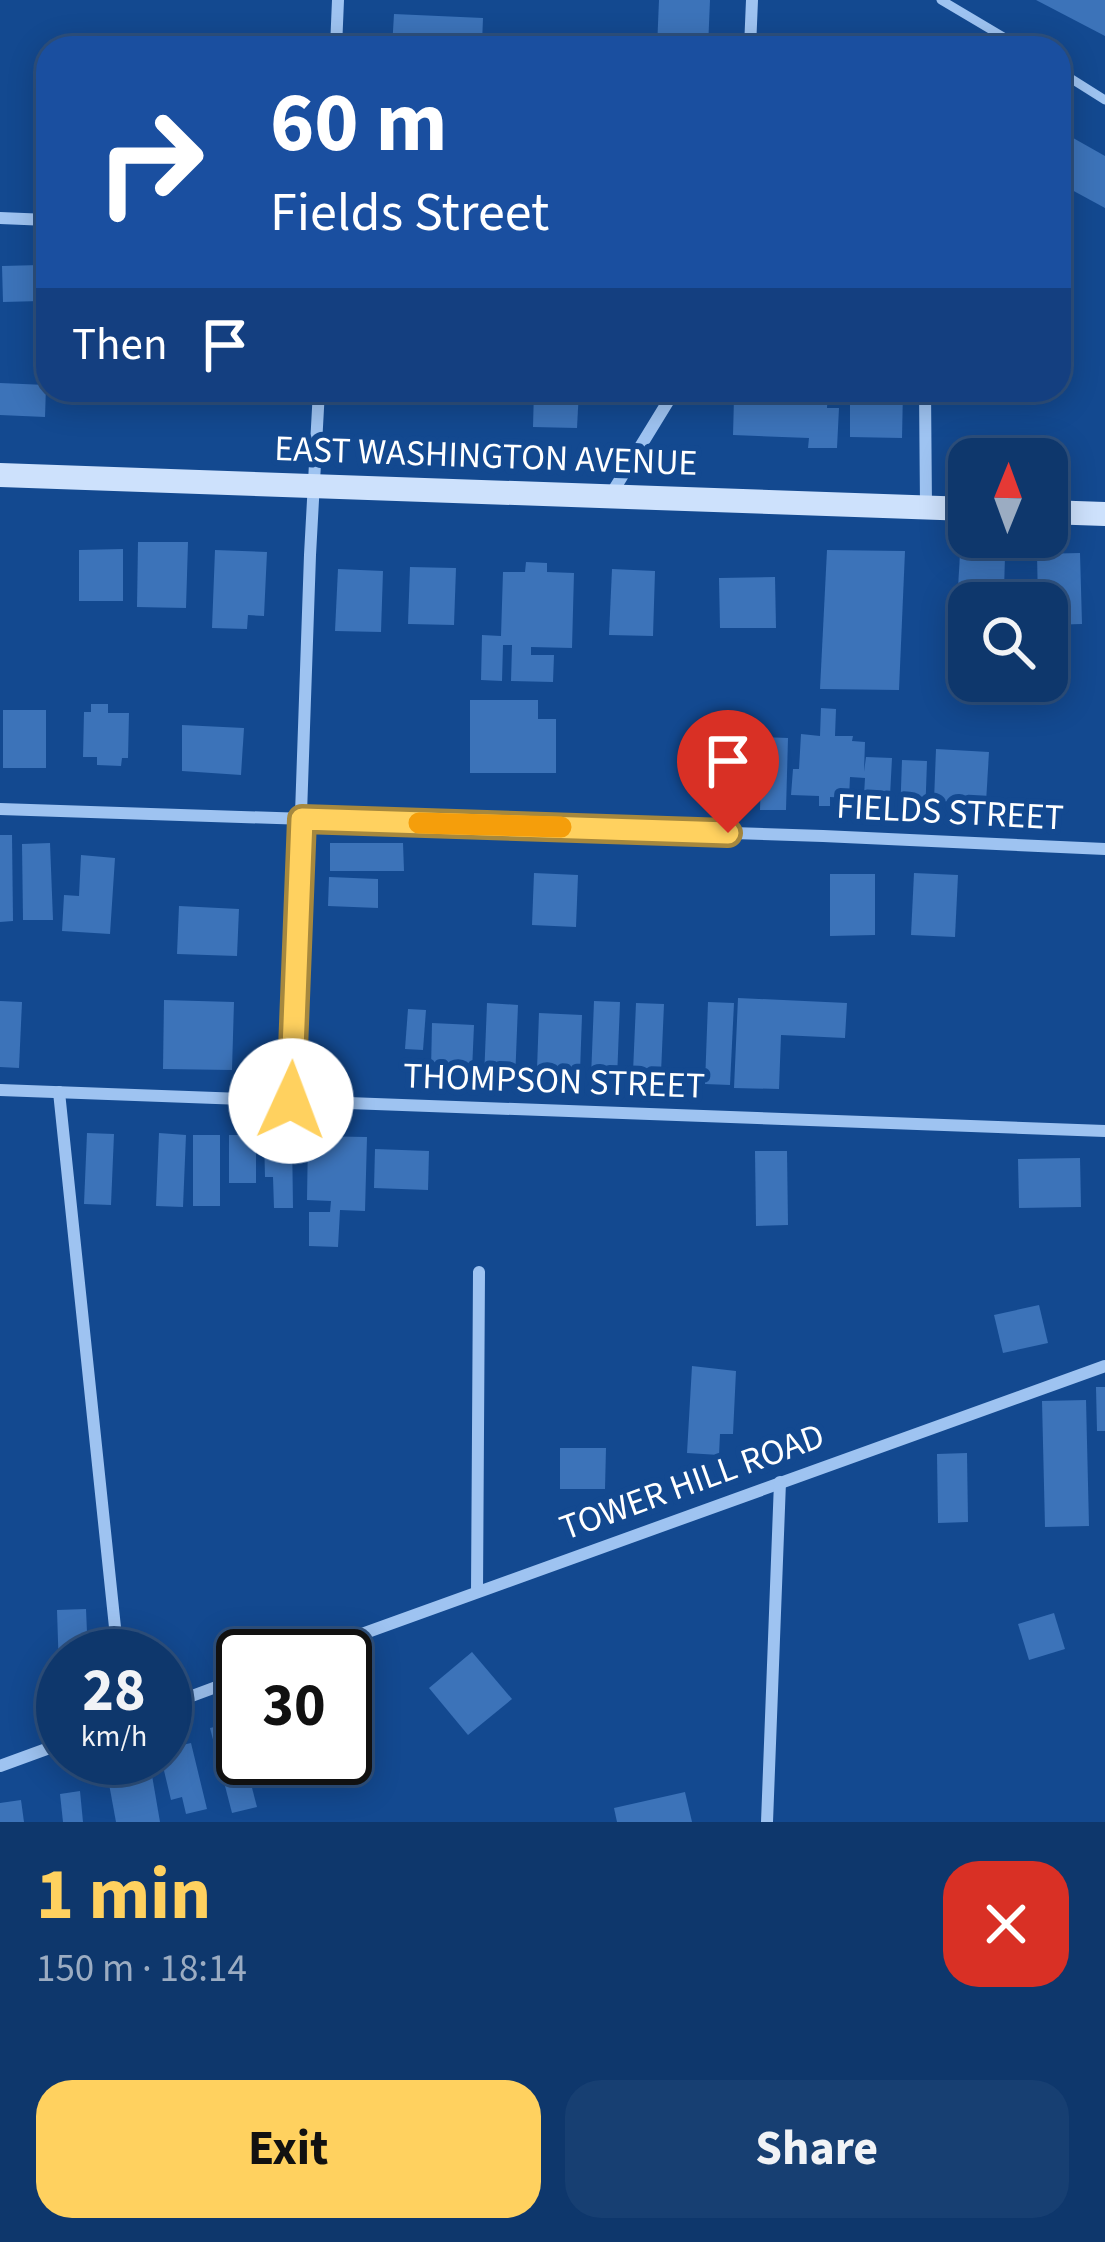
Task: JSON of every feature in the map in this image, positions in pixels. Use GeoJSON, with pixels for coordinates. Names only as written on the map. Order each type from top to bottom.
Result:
{"type":"FeatureCollection","features":[{"type":"Feature","properties":{"kind":"street"},"geometry":{"type":"LineString","coordinates":[[336,36],[338,0]]}},
{"type":"Feature","properties":{"kind":"street"},"geometry":{"type":"LineString","coordinates":[[750,36],[752,0]]}},
{"type":"Feature","properties":{"kind":"street"},"geometry":{"type":"LineString","coordinates":[[0,218],[36,220]]}},
{"type":"Feature","properties":{"kind":"street"},"geometry":{"type":"LineString","coordinates":[[291,1101],[319,402]]}},
{"type":"Feature","properties":{"kind":"street"},"geometry":{"type":"LineString","coordinates":[[610,497],[668,402]]}},
{"type":"Feature","properties":{"kind":"street"},"geometry":{"type":"LineString","coordinates":[[925,402],[926,508]]}},
{"type":"Feature","properties":{"kind":"street","name":"EAST WASHINGTON AVENUE"},"geometry":{"type":"LineString","coordinates":[[0,475],[948,509]]}},
{"type":"Feature","properties":{"kind":"street"},"geometry":{"type":"LineString","coordinates":[[1068,513],[1105,514]]}},
{"type":"Feature","properties":{"kind":"street","name":"FIELDS STREET"},"geometry":{"type":"LineString","coordinates":[[0,809],[1105,849]]}},
{"type":"Feature","properties":{"kind":"street","name":"THOMPSON STREET"},"geometry":{"type":"LineString","coordinates":[[0,1090],[1105,1131]]}},
{"type":"Feature","properties":{"kind":"street"},"geometry":{"type":"LineString","coordinates":[[59,1092],[115,1629]]}},
{"type":"Feature","properties":{"kind":"street"},"geometry":{"type":"LineString","coordinates":[[477,1592],[478,1272]]}},
{"type":"Feature","properties":{"kind":"street","name":"TOWER HILL ROAD"},"geometry":{"type":"LineString","coordinates":[[372,1630],[1105,1366]]}},
{"type":"Feature","properties":{"kind":"street"},"geometry":{"type":"LineString","coordinates":[[767,1822],[780,1482]]}},
{"type":"Feature","properties":{"kind":"street"},"geometry":{"type":"LineString","coordinates":[[0,1766],[36,1753]]}},
{"type":"Feature","properties":{"kind":"lane"},"geometry":{"type":"LineString","coordinates":[[941,0],[1002,36]]}},
{"type":"Feature","properties":{"kind":"lane"},"geometry":{"type":"LineString","coordinates":[[1071,79],[1105,100]]}},
{"type":"Feature","properties":{"kind":"building"},"geometry":{"type":"Polygon","coordinates":[[[659,0],[710,0],[708,36],[658,36],[659,0]]]}},
{"type":"Feature","properties":{"kind":"building"},"geometry":{"type":"Polygon","coordinates":[[[1036,0],[1105,0],[1105,36],[1036,0]]]}},
{"type":"Feature","properties":{"kind":"building"},"geometry":{"type":"Polygon","coordinates":[[[394,14],[483,18],[482,36],[393,36],[394,14]]]}},
{"type":"Feature","properties":{"kind":"building"},"geometry":{"type":"Polygon","coordinates":[[[1071,137],[1105,156],[1105,208],[1071,190],[1071,137]]]}},
{"type":"Feature","properties":{"kind":"building"},"geometry":{"type":"Polygon","coordinates":[[[36,265],[36,301],[3,302],[2,266],[36,265]]]}},
{"type":"Feature","properties":{"kind":"building"},"geometry":{"type":"Polygon","coordinates":[[[0,383],[36,385],[36,402],[45,402],[45,417],[0,415],[0,383]]]}},
{"type":"Feature","properties":{"kind":"building"},"geometry":{"type":"Polygon","coordinates":[[[534,402],[578,402],[577,428],[533,427],[534,402]]]}},
{"type":"Feature","properties":{"kind":"building"},"geometry":{"type":"Polygon","coordinates":[[[734,402],[827,402],[827,408],[839,408],[837,448],[808,448],[809,438],[733,435],[734,402]]]}},
{"type":"Feature","properties":{"kind":"building"},"geometry":{"type":"Polygon","coordinates":[[[850,402],[903,402],[902,438],[850,437],[850,402]]]}},
{"type":"Feature","properties":{"kind":"building"},"geometry":{"type":"Polygon","coordinates":[[[138,542],[188,542],[186,608],[137,607],[138,542]]]}},
{"type":"Feature","properties":{"kind":"building"},"geometry":{"type":"Polygon","coordinates":[[[123,549],[123,601],[79,601],[79,550],[123,549]]]}},
{"type":"Feature","properties":{"kind":"building"},"geometry":{"type":"Polygon","coordinates":[[[215,550],[267,552],[264,616],[248,615],[247,629],[212,628],[215,550]]]}},
{"type":"Feature","properties":{"kind":"building"},"geometry":{"type":"Polygon","coordinates":[[[827,550],[905,551],[899,690],[820,689],[827,550]]]}},
{"type":"Feature","properties":{"kind":"building"},"geometry":{"type":"Polygon","coordinates":[[[1068,553],[1080,553],[1082,624],[1068,624],[1068,582],[1038,582],[1037,558],[1068,558],[1068,553]]]}},
{"type":"Feature","properties":{"kind":"building"},"geometry":{"type":"Polygon","coordinates":[[[960,558],[1005,558],[1004,582],[958,582],[960,558]]]}},
{"type":"Feature","properties":{"kind":"building"},"geometry":{"type":"Polygon","coordinates":[[[526,562],[547,563],[547,572],[574,573],[572,648],[531,647],[531,655],[554,655],[553,682],[511,681],[512,645],[503,645],[502,681],[481,680],[482,635],[501,636],[503,572],[525,572],[526,562]]]}},
{"type":"Feature","properties":{"kind":"building"},"geometry":{"type":"Polygon","coordinates":[[[410,567],[456,568],[454,625],[408,624],[410,567]]]}},
{"type":"Feature","properties":{"kind":"building"},"geometry":{"type":"Polygon","coordinates":[[[338,569],[383,571],[381,632],[335,631],[338,569]]]}},
{"type":"Feature","properties":{"kind":"building"},"geometry":{"type":"Polygon","coordinates":[[[612,569],[655,571],[653,636],[609,635],[612,569]]]}},
{"type":"Feature","properties":{"kind":"building"},"geometry":{"type":"Polygon","coordinates":[[[775,577],[776,628],[720,628],[719,578],[775,577]]]}},
{"type":"Feature","properties":{"kind":"building"},"geometry":{"type":"Polygon","coordinates":[[[470,700],[538,700],[538,719],[556,719],[556,773],[470,773],[470,700]]]}},
{"type":"Feature","properties":{"kind":"building"},"geometry":{"type":"Polygon","coordinates":[[[91,704],[108,704],[108,713],[129,713],[128,758],[122,758],[121,766],[97,765],[97,757],[83,757],[84,712],[91,712],[91,704]]]}},
{"type":"Feature","properties":{"kind":"building"},"geometry":{"type":"Polygon","coordinates":[[[821,708],[836,709],[835,736],[865,742],[864,772],[866,757],[892,758],[889,815],[863,813],[865,778],[850,777],[849,798],[830,797],[830,806],[819,806],[819,796],[791,795],[793,769],[799,769],[801,734],[820,736],[821,708]]]}},
{"type":"Feature","properties":{"kind":"building"},"geometry":{"type":"Polygon","coordinates":[[[3,710],[46,710],[46,768],[3,768],[3,710]]]}},
{"type":"Feature","properties":{"kind":"building"},"geometry":{"type":"Polygon","coordinates":[[[182,725],[244,728],[241,775],[182,771],[182,725]]]}},
{"type":"Feature","properties":{"kind":"building"},"geometry":{"type":"Polygon","coordinates":[[[762,737],[788,738],[786,810],[760,810],[762,737]]]}},
{"type":"Feature","properties":{"kind":"building"},"geometry":{"type":"Polygon","coordinates":[[[713,743],[739,743],[740,806],[713,806],[713,743]]]}},
{"type":"Feature","properties":{"kind":"building"},"geometry":{"type":"Polygon","coordinates":[[[936,749],[989,752],[986,803],[934,801],[936,749]]]}},
{"type":"Feature","properties":{"kind":"building"},"geometry":{"type":"Polygon","coordinates":[[[902,760],[927,761],[925,818],[900,817],[902,760]]]}},
{"type":"Feature","properties":{"kind":"building"},"geometry":{"type":"Polygon","coordinates":[[[0,835],[12,835],[13,921],[0,922],[0,835]]]}},
{"type":"Feature","properties":{"kind":"building"},"geometry":{"type":"Polygon","coordinates":[[[50,843],[53,920],[23,920],[22,844],[50,843]]]}},
{"type":"Feature","properties":{"kind":"building"},"geometry":{"type":"Polygon","coordinates":[[[330,843],[403,843],[404,871],[330,871],[330,843]]]}},
{"type":"Feature","properties":{"kind":"building"},"geometry":{"type":"Polygon","coordinates":[[[81,855],[115,858],[110,934],[62,931],[64,895],[79,896],[81,855]]]}},
{"type":"Feature","properties":{"kind":"building"},"geometry":{"type":"Polygon","coordinates":[[[534,873],[578,875],[576,927],[532,925],[534,873]]]}},
{"type":"Feature","properties":{"kind":"building"},"geometry":{"type":"Polygon","coordinates":[[[914,873],[958,875],[955,937],[911,935],[914,873]]]}},
{"type":"Feature","properties":{"kind":"building"},"geometry":{"type":"Polygon","coordinates":[[[830,874],[875,874],[875,935],[830,936],[830,874]]]}},
{"type":"Feature","properties":{"kind":"building"},"geometry":{"type":"Polygon","coordinates":[[[329,877],[378,879],[378,908],[328,906],[329,877]]]}},
{"type":"Feature","properties":{"kind":"building"},"geometry":{"type":"Polygon","coordinates":[[[179,906],[239,909],[237,956],[177,954],[179,906]]]}},
{"type":"Feature","properties":{"kind":"building"},"geometry":{"type":"Polygon","coordinates":[[[738,998],[847,1003],[845,1038],[781,1035],[779,1089],[734,1088],[738,998]]]}},
{"type":"Feature","properties":{"kind":"building"},"geometry":{"type":"Polygon","coordinates":[[[164,1000],[234,1002],[232,1070],[163,1069],[164,1000]]]}},
{"type":"Feature","properties":{"kind":"building"},"geometry":{"type":"Polygon","coordinates":[[[0,1001],[22,1002],[19,1068],[0,1067],[0,1001]]]}},
{"type":"Feature","properties":{"kind":"building"},"geometry":{"type":"Polygon","coordinates":[[[594,1001],[620,1002],[617,1079],[591,1078],[594,1001]]]}},
{"type":"Feature","properties":{"kind":"building"},"geometry":{"type":"Polygon","coordinates":[[[708,1002],[734,1003],[730,1085],[705,1084],[708,1002]]]}},
{"type":"Feature","properties":{"kind":"building"},"geometry":{"type":"Polygon","coordinates":[[[487,1003],[518,1005],[515,1081],[484,1079],[487,1003]]]}},
{"type":"Feature","properties":{"kind":"building"},"geometry":{"type":"Polygon","coordinates":[[[636,1003],[664,1004],[661,1073],[633,1072],[636,1003]]]}},
{"type":"Feature","properties":{"kind":"building"},"geometry":{"type":"Polygon","coordinates":[[[408,1009],[426,1010],[423,1050],[405,1049],[408,1009]]]}},
{"type":"Feature","properties":{"kind":"building"},"geometry":{"type":"Polygon","coordinates":[[[539,1013],[582,1015],[580,1072],[537,1070],[539,1013]]]}},
{"type":"Feature","properties":{"kind":"building"},"geometry":{"type":"Polygon","coordinates":[[[432,1023],[474,1025],[472,1071],[431,1070],[432,1023]]]}},
{"type":"Feature","properties":{"kind":"building"},"geometry":{"type":"Polygon","coordinates":[[[87,1133],[114,1134],[111,1205],[84,1204],[87,1133]]]}},
{"type":"Feature","properties":{"kind":"building"},"geometry":{"type":"Polygon","coordinates":[[[159,1133],[186,1135],[183,1207],[156,1206],[159,1133]]]}},
{"type":"Feature","properties":{"kind":"building"},"geometry":{"type":"Polygon","coordinates":[[[193,1135],[220,1135],[220,1206],[193,1206],[193,1135]]]}},
{"type":"Feature","properties":{"kind":"building"},"geometry":{"type":"Polygon","coordinates":[[[229,1135],[256,1135],[256,1183],[229,1183],[229,1135]]]}},
{"type":"Feature","properties":{"kind":"building"},"geometry":{"type":"Polygon","coordinates":[[[292,1136],[293,1208],[274,1208],[273,1177],[265,1177],[264,1137],[292,1136]]]}},
{"type":"Feature","properties":{"kind":"building"},"geometry":{"type":"Polygon","coordinates":[[[308,1136],[367,1137],[365,1211],[340,1210],[338,1247],[309,1246],[309,1212],[330,1212],[331,1201],[307,1200],[308,1136]]]}},
{"type":"Feature","properties":{"kind":"building"},"geometry":{"type":"Polygon","coordinates":[[[375,1149],[429,1151],[428,1190],[374,1188],[375,1149]]]}},
{"type":"Feature","properties":{"kind":"building"},"geometry":{"type":"Polygon","coordinates":[[[755,1151],[787,1151],[788,1225],[756,1226],[755,1151]]]}},
{"type":"Feature","properties":{"kind":"building"},"geometry":{"type":"Polygon","coordinates":[[[1080,1158],[1081,1207],[1019,1208],[1018,1159],[1080,1158]]]}},
{"type":"Feature","properties":{"kind":"building"},"geometry":{"type":"Polygon","coordinates":[[[1039,1305],[1048,1343],[1003,1353],[994,1315],[1039,1305]]]}},
{"type":"Feature","properties":{"kind":"building"},"geometry":{"type":"Polygon","coordinates":[[[692,1366],[736,1371],[733,1434],[720,1434],[719,1455],[687,1453],[692,1366]]]}},
{"type":"Feature","properties":{"kind":"building"},"geometry":{"type":"Polygon","coordinates":[[[1096,1387],[1105,1387],[1105,1431],[1097,1431],[1096,1387]]]}},
{"type":"Feature","properties":{"kind":"building"},"geometry":{"type":"Polygon","coordinates":[[[1086,1400],[1089,1526],[1045,1527],[1042,1401],[1086,1400]]]}},
{"type":"Feature","properties":{"kind":"building"},"geometry":{"type":"Polygon","coordinates":[[[560,1448],[606,1448],[605,1489],[560,1489],[560,1448]]]}},
{"type":"Feature","properties":{"kind":"building"},"geometry":{"type":"Polygon","coordinates":[[[967,1453],[968,1522],[938,1523],[937,1454],[967,1453]]]}},
{"type":"Feature","properties":{"kind":"building"},"geometry":{"type":"Polygon","coordinates":[[[86,1609],[87,1629],[58,1629],[57,1610],[86,1609]]]}},
{"type":"Feature","properties":{"kind":"building"},"geometry":{"type":"Polygon","coordinates":[[[1054,1613],[1065,1649],[1029,1660],[1018,1624],[1054,1613]]]}},
{"type":"Feature","properties":{"kind":"building"},"geometry":{"type":"Polygon","coordinates":[[[472,1652],[512,1699],[468,1735],[429,1688],[472,1652]]]}},
{"type":"Feature","properties":{"kind":"building"},"geometry":{"type":"Polygon","coordinates":[[[192,1747],[207,1809],[186,1814],[182,1797],[171,1800],[167,1785],[192,1785],[192,1747]]]}},
{"type":"Feature","properties":{"kind":"building"},"geometry":{"type":"Polygon","coordinates":[[[109,1785],[154,1785],[160,1822],[116,1822],[109,1785]]]}},
{"type":"Feature","properties":{"kind":"building"},"geometry":{"type":"Polygon","coordinates":[[[225,1785],[251,1785],[257,1807],[232,1813],[225,1785]]]}},
{"type":"Feature","properties":{"kind":"building"},"geometry":{"type":"Polygon","coordinates":[[[80,1791],[83,1822],[63,1822],[60,1794],[80,1791]]]}},
{"type":"Feature","properties":{"kind":"building"},"geometry":{"type":"Polygon","coordinates":[[[685,1792],[692,1822],[617,1822],[614,1808],[685,1792]]]}},
{"type":"Feature","properties":{"kind":"building"},"geometry":{"type":"Polygon","coordinates":[[[21,1800],[24,1822],[0,1822],[0,1803],[21,1800]]]}},
{"type":"Feature","properties":{"kind":"slow traffic"},"geometry":{"type":"LineString","coordinates":[[419,823],[561,827]]}},
{"type":"Feature","properties":{"kind":"route"},"geometry":{"type":"LineString","coordinates":[[291,1101],[302,819],[728,833]]}}]}
